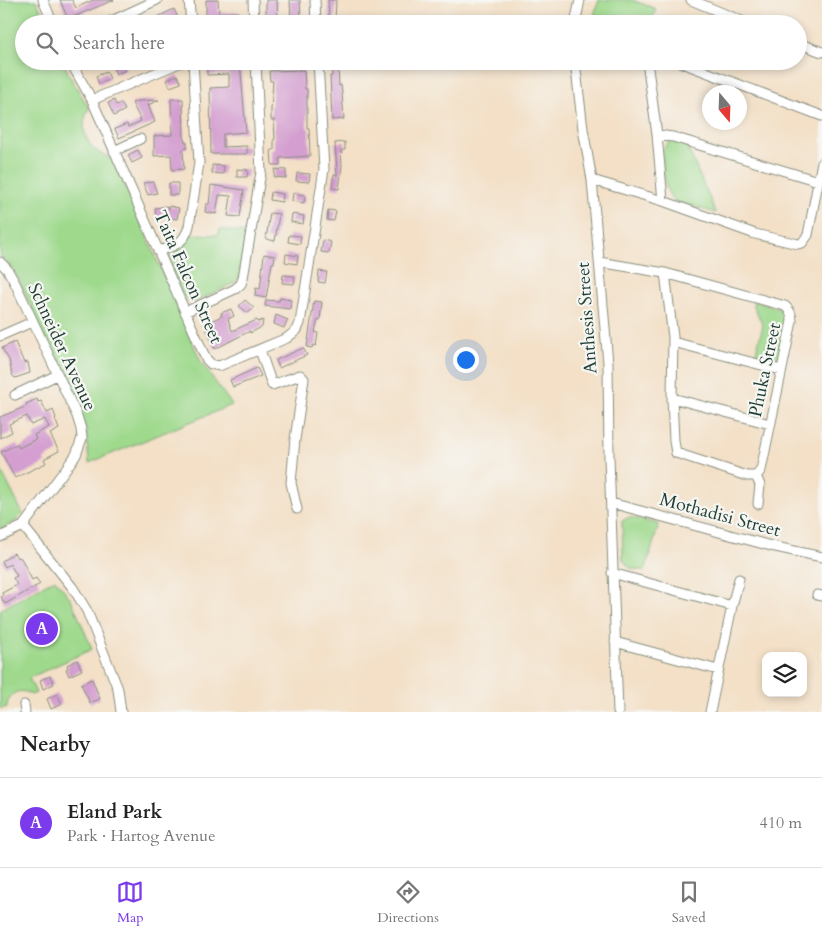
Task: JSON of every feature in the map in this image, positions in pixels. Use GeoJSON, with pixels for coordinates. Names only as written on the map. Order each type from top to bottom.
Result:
{"type":"FeatureCollection","features":[{"type":"Feature","properties":{"kind":"street"},"geometry":{"type":"LineString","coordinates":[[43,0],[49,15]]}},
{"type":"Feature","properties":{"kind":"street"},"geometry":{"type":"LineString","coordinates":[[124,15],[157,0]]}},
{"type":"Feature","properties":{"kind":"street"},"geometry":{"type":"LineString","coordinates":[[189,0],[190,15]]}},
{"type":"Feature","properties":{"kind":"street"},"geometry":{"type":"LineString","coordinates":[[253,0],[254,15]]}},
{"type":"Feature","properties":{"kind":"street"},"geometry":{"type":"LineString","coordinates":[[315,0],[316,15]]}},
{"type":"Feature","properties":{"kind":"street"},"geometry":{"type":"LineString","coordinates":[[577,15],[580,0]]}},
{"type":"Feature","properties":{"kind":"street"},"geometry":{"type":"LineString","coordinates":[[691,0],[727,15]]}},
{"type":"Feature","properties":{"kind":"street"},"geometry":{"type":"LineString","coordinates":[[807,46],[822,52]]}},
{"type":"Feature","properties":{"kind":"street","name":"Taita Falcon Street"},"geometry":{"type":"LineString","coordinates":[[75,70],[92,100],[206,358],[211,364],[222,366],[293,334],[299,326],[324,169],[318,70]]}},
{"type":"Feature","properties":{"kind":"street"},"geometry":{"type":"LineString","coordinates":[[92,100],[162,70]]}},
{"type":"Feature","properties":{"kind":"street"},"geometry":{"type":"LineString","coordinates":[[158,251],[181,241],[186,235],[189,226],[199,163],[194,70]]}},
{"type":"Feature","properties":{"kind":"street"},"geometry":{"type":"LineString","coordinates":[[185,312],[235,289],[244,278],[261,172],[256,70]]}},
{"type":"Feature","properties":{"kind":"street","name":"Anthesis Street"},"geometry":{"type":"LineString","coordinates":[[576,70],[583,129],[592,180],[608,363],[612,573],[620,711]]}},
{"type":"Feature","properties":{"kind":"street"},"geometry":{"type":"LineString","coordinates":[[648,70],[657,134],[663,201]]}},
{"type":"Feature","properties":{"kind":"street"},"geometry":{"type":"LineString","coordinates":[[701,70],[822,116]]}},
{"type":"Feature","properties":{"kind":"street"},"geometry":{"type":"LineString","coordinates":[[657,134],[673,137],[818,181]]}},
{"type":"Feature","properties":{"kind":"street"},"geometry":{"type":"LineString","coordinates":[[114,151],[140,139]]}},
{"type":"Feature","properties":{"kind":"street"},"geometry":{"type":"LineString","coordinates":[[592,180],[663,201],[755,234],[798,244],[808,235],[822,162]]}},
{"type":"Feature","properties":{"kind":"street","name":"Schneider Avenue"},"geometry":{"type":"LineString","coordinates":[[0,262],[11,276],[58,375],[77,416],[82,438],[76,455],[23,526],[0,537]]}},
{"type":"Feature","properties":{"kind":"street","name":"Phuka Street"},"geometry":{"type":"LineString","coordinates":[[599,262],[665,273],[785,306],[792,316],[761,470],[756,476],[760,485],[758,504]]}},
{"type":"Feature","properties":{"kind":"street"},"geometry":{"type":"LineString","coordinates":[[665,273],[673,342],[672,398],[676,453],[747,476],[756,476]]}},
{"type":"Feature","properties":{"kind":"street"},"geometry":{"type":"LineString","coordinates":[[0,336],[32,322]]}},
{"type":"Feature","properties":{"kind":"street"},"geometry":{"type":"LineString","coordinates":[[673,342],[781,370]]}},
{"type":"Feature","properties":{"kind":"street"},"geometry":{"type":"LineString","coordinates":[[260,350],[272,385],[300,375],[304,378],[291,483],[296,509]]}},
{"type":"Feature","properties":{"kind":"street"},"geometry":{"type":"LineString","coordinates":[[15,395],[58,375]]}},
{"type":"Feature","properties":{"kind":"street"},"geometry":{"type":"LineString","coordinates":[[672,398],[770,424]]}},
{"type":"Feature","properties":{"kind":"street","name":"Mothadisi Street"},"geometry":{"type":"LineString","coordinates":[[611,503],[771,546],[822,557]]}},
{"type":"Feature","properties":{"kind":"street"},"geometry":{"type":"LineString","coordinates":[[23,526],[73,588],[87,612],[118,689],[121,712]]}},
{"type":"Feature","properties":{"kind":"street"},"geometry":{"type":"LineString","coordinates":[[612,573],[732,606]]}},
{"type":"Feature","properties":{"kind":"street"},"geometry":{"type":"LineString","coordinates":[[710,712],[739,579]]}},
{"type":"Feature","properties":{"kind":"street"},"geometry":{"type":"LineString","coordinates":[[615,642],[718,670]]}},
{"type":"Feature","properties":{"kind":"green space"},"geometry":{"type":"Polygon","coordinates":[[[0,0],[36,0],[43,15],[15,15],[15,70],[67,70],[89,108],[84,124],[87,139],[97,151],[113,158],[201,362],[232,405],[89,463],[86,429],[19,280],[12,268],[0,256],[0,0]]]}},
{"type":"Feature","properties":{"kind":"green space"},"geometry":{"type":"Polygon","coordinates":[[[599,0],[632,0],[656,9],[654,15],[594,15],[599,0]]]}},
{"type":"Feature","properties":{"kind":"green space"},"geometry":{"type":"Polygon","coordinates":[[[672,141],[686,144],[716,213],[674,201],[670,196],[664,178],[662,151],[672,141]]]}},
{"type":"Feature","properties":{"kind":"green space"},"geometry":{"type":"Polygon","coordinates":[[[220,229],[246,233],[239,277],[236,282],[195,302],[189,301],[184,297],[175,279],[170,255],[186,243],[192,234],[218,235],[220,229]]]}},
{"type":"Feature","properties":{"kind":"green space"},"geometry":{"type":"Polygon","coordinates":[[[754,301],[783,310],[786,315],[788,327],[780,357],[778,362],[774,364],[754,359],[763,326],[753,304],[754,301]]]}},
{"type":"Feature","properties":{"kind":"green space"},"geometry":{"type":"Polygon","coordinates":[[[0,468],[23,514],[16,521],[0,530],[0,468]]]}},
{"type":"Feature","properties":{"kind":"green space"},"geometry":{"type":"Polygon","coordinates":[[[629,517],[659,524],[645,571],[630,568],[623,560],[622,521],[629,517]]]}},
{"type":"Feature","properties":{"kind":"green space"},"geometry":{"type":"Polygon","coordinates":[[[55,579],[71,599],[92,649],[29,678],[36,693],[31,695],[23,692],[15,693],[10,698],[7,707],[1,709],[0,610],[55,579]]]}},
{"type":"Feature","properties":{"kind":"building"},"geometry":{"type":"Polygon","coordinates":[[[60,0],[72,0],[76,8],[93,0],[114,0],[78,15],[66,15],[60,0]]]}},
{"type":"Feature","properties":{"kind":"building"},"geometry":{"type":"Polygon","coordinates":[[[206,0],[218,0],[219,13],[238,12],[238,15],[206,15],[206,0]]]}},
{"type":"Feature","properties":{"kind":"building"},"geometry":{"type":"Polygon","coordinates":[[[266,0],[277,0],[278,15],[266,15],[266,0]]]}},
{"type":"Feature","properties":{"kind":"building"},"geometry":{"type":"Polygon","coordinates":[[[290,0],[300,0],[301,15],[291,15],[290,0]]]}},
{"type":"Feature","properties":{"kind":"building"},"geometry":{"type":"Polygon","coordinates":[[[328,0],[336,0],[335,15],[329,15],[328,0]]]}},
{"type":"Feature","properties":{"kind":"building"},"geometry":{"type":"Polygon","coordinates":[[[174,9],[177,15],[162,15],[174,9]]]}},
{"type":"Feature","properties":{"kind":"building"},"geometry":{"type":"Polygon","coordinates":[[[114,70],[126,70],[116,74],[114,70]]]}},
{"type":"Feature","properties":{"kind":"building"},"geometry":{"type":"Polygon","coordinates":[[[207,70],[241,70],[246,132],[223,134],[223,147],[247,146],[247,154],[211,154],[210,88],[229,87],[229,74],[207,75],[207,70]]]}},
{"type":"Feature","properties":{"kind":"building"},"geometry":{"type":"Polygon","coordinates":[[[304,70],[305,89],[307,89],[307,128],[309,128],[310,156],[280,158],[280,165],[272,165],[271,150],[274,150],[275,139],[274,120],[271,120],[273,81],[270,81],[269,71],[304,70]]]}},
{"type":"Feature","properties":{"kind":"building"},"geometry":{"type":"Polygon","coordinates":[[[332,70],[338,70],[344,119],[332,120],[330,76],[332,76],[332,70]]]}},
{"type":"Feature","properties":{"kind":"building"},"geometry":{"type":"Polygon","coordinates":[[[107,72],[110,79],[99,84],[96,76],[107,72]]]}},
{"type":"Feature","properties":{"kind":"building"},"geometry":{"type":"Polygon","coordinates":[[[177,75],[181,83],[170,87],[167,80],[177,75]]]}},
{"type":"Feature","properties":{"kind":"building"},"geometry":{"type":"Polygon","coordinates":[[[171,99],[183,99],[184,139],[187,142],[187,148],[183,149],[184,169],[172,170],[171,155],[154,156],[154,136],[172,135],[171,99]]]}},
{"type":"Feature","properties":{"kind":"building"},"geometry":{"type":"Polygon","coordinates":[[[114,100],[116,105],[121,103],[125,110],[114,116],[108,103],[114,100]]]}},
{"type":"Feature","properties":{"kind":"building"},"geometry":{"type":"Polygon","coordinates":[[[159,100],[148,105],[155,122],[119,138],[115,129],[127,124],[128,127],[141,121],[132,103],[159,100]]]}},
{"type":"Feature","properties":{"kind":"building"},"geometry":{"type":"Polygon","coordinates":[[[345,142],[345,150],[341,150],[342,166],[339,189],[332,188],[334,174],[337,175],[335,143],[345,142]]]}},
{"type":"Feature","properties":{"kind":"building"},"geometry":{"type":"Polygon","coordinates":[[[138,150],[142,158],[132,163],[128,155],[138,150]]]}},
{"type":"Feature","properties":{"kind":"building"},"geometry":{"type":"Polygon","coordinates":[[[212,165],[224,166],[223,174],[212,173],[212,165]]]}},
{"type":"Feature","properties":{"kind":"building"},"geometry":{"type":"Polygon","coordinates":[[[237,169],[248,170],[247,177],[237,177],[237,169]]]}},
{"type":"Feature","properties":{"kind":"building"},"geometry":{"type":"Polygon","coordinates":[[[275,169],[286,170],[286,178],[274,177],[275,169]]]}},
{"type":"Feature","properties":{"kind":"building"},"geometry":{"type":"Polygon","coordinates":[[[297,173],[310,174],[309,182],[296,181],[297,173]]]}},
{"type":"Feature","properties":{"kind":"building"},"geometry":{"type":"Polygon","coordinates":[[[153,182],[157,193],[148,195],[143,183],[153,182]]]}},
{"type":"Feature","properties":{"kind":"building"},"geometry":{"type":"Polygon","coordinates":[[[169,183],[178,183],[178,195],[169,195],[169,183]]]}},
{"type":"Feature","properties":{"kind":"building"},"geometry":{"type":"Polygon","coordinates":[[[211,185],[244,190],[240,217],[228,216],[231,196],[219,195],[216,214],[205,212],[206,204],[209,204],[211,185]]]}},
{"type":"Feature","properties":{"kind":"building"},"geometry":{"type":"Polygon","coordinates":[[[271,192],[283,194],[282,202],[270,200],[271,192]]]}},
{"type":"Feature","properties":{"kind":"building"},"geometry":{"type":"Polygon","coordinates":[[[293,193],[305,195],[304,203],[292,201],[293,193]]]}},
{"type":"Feature","properties":{"kind":"building"},"geometry":{"type":"Polygon","coordinates":[[[168,206],[169,209],[169,206],[179,208],[177,219],[164,217],[164,219],[156,219],[155,208],[168,206]]]}},
{"type":"Feature","properties":{"kind":"building"},"geometry":{"type":"Polygon","coordinates":[[[328,210],[336,211],[334,221],[327,220],[328,210]]]}},
{"type":"Feature","properties":{"kind":"building"},"geometry":{"type":"Polygon","coordinates":[[[270,213],[279,214],[275,241],[266,239],[270,213]]]}},
{"type":"Feature","properties":{"kind":"building"},"geometry":{"type":"Polygon","coordinates":[[[292,214],[304,216],[303,224],[291,222],[292,214]]]}},
{"type":"Feature","properties":{"kind":"building"},"geometry":{"type":"Polygon","coordinates":[[[289,235],[301,236],[300,244],[288,242],[289,235]]]}},
{"type":"Feature","properties":{"kind":"building"},"geometry":{"type":"Polygon","coordinates":[[[323,240],[331,242],[329,253],[321,252],[323,240]]]}},
{"type":"Feature","properties":{"kind":"building"},"geometry":{"type":"Polygon","coordinates":[[[264,254],[275,256],[266,298],[255,296],[256,288],[260,289],[264,254]]]}},
{"type":"Feature","properties":{"kind":"building"},"geometry":{"type":"Polygon","coordinates":[[[286,254],[298,256],[297,264],[285,262],[286,254]]]}},
{"type":"Feature","properties":{"kind":"building"},"geometry":{"type":"Polygon","coordinates":[[[319,271],[327,272],[325,283],[318,282],[319,271]]]}},
{"type":"Feature","properties":{"kind":"building"},"geometry":{"type":"Polygon","coordinates":[[[283,275],[295,276],[294,284],[282,283],[283,275]]]}},
{"type":"Feature","properties":{"kind":"building"},"geometry":{"type":"Polygon","coordinates":[[[280,298],[291,300],[290,309],[265,306],[266,300],[279,301],[280,298]]]}},
{"type":"Feature","properties":{"kind":"building"},"geometry":{"type":"Polygon","coordinates":[[[245,300],[254,308],[248,313],[239,306],[245,300]]]}},
{"type":"Feature","properties":{"kind":"building"},"geometry":{"type":"Polygon","coordinates":[[[314,301],[322,302],[320,320],[318,320],[315,332],[318,333],[316,346],[313,345],[312,348],[307,347],[314,301]]]}},
{"type":"Feature","properties":{"kind":"building"},"geometry":{"type":"Polygon","coordinates":[[[231,309],[234,316],[228,319],[232,331],[257,320],[258,322],[263,320],[262,327],[215,349],[204,324],[222,316],[221,313],[231,309]]]}},
{"type":"Feature","properties":{"kind":"building"},"geometry":{"type":"Polygon","coordinates":[[[276,315],[288,320],[284,328],[274,324],[276,315]]]}},
{"type":"Feature","properties":{"kind":"building"},"geometry":{"type":"Polygon","coordinates":[[[15,342],[24,363],[28,362],[30,373],[15,378],[12,375],[9,360],[2,348],[15,342]]]}},
{"type":"Feature","properties":{"kind":"building"},"geometry":{"type":"Polygon","coordinates":[[[303,348],[307,355],[279,368],[276,360],[303,348]]]}},
{"type":"Feature","properties":{"kind":"building"},"geometry":{"type":"Polygon","coordinates":[[[257,368],[261,376],[233,387],[230,380],[257,368]]]}},
{"type":"Feature","properties":{"kind":"building"},"geometry":{"type":"Polygon","coordinates":[[[37,399],[38,402],[41,401],[47,413],[53,410],[59,429],[50,434],[59,451],[44,459],[46,463],[15,478],[1,452],[17,444],[19,448],[36,439],[34,435],[49,427],[45,419],[31,425],[27,416],[9,424],[12,432],[0,438],[0,417],[27,406],[26,404],[37,399]]]}},
{"type":"Feature","properties":{"kind":"building"},"geometry":{"type":"Polygon","coordinates":[[[14,553],[17,557],[21,558],[32,580],[36,578],[40,584],[5,604],[1,597],[3,596],[2,593],[17,585],[13,578],[17,576],[10,564],[5,567],[2,561],[14,553]]]}},
{"type":"Feature","properties":{"kind":"building"},"geometry":{"type":"Polygon","coordinates":[[[77,660],[82,670],[69,676],[66,669],[68,668],[67,665],[77,660]]]}},
{"type":"Feature","properties":{"kind":"building"},"geometry":{"type":"Polygon","coordinates":[[[50,676],[54,684],[43,689],[40,680],[50,676]]]}},
{"type":"Feature","properties":{"kind":"building"},"geometry":{"type":"Polygon","coordinates":[[[92,679],[100,699],[90,703],[81,684],[92,679]]]}},
{"type":"Feature","properties":{"kind":"building"},"geometry":{"type":"Polygon","coordinates":[[[57,694],[62,704],[51,709],[47,699],[57,694]]]}},
{"type":"Feature","properties":{"kind":"place","name":"Eland Park"},"geometry":{"type":"Point","coordinates":[42,629]}}]}
